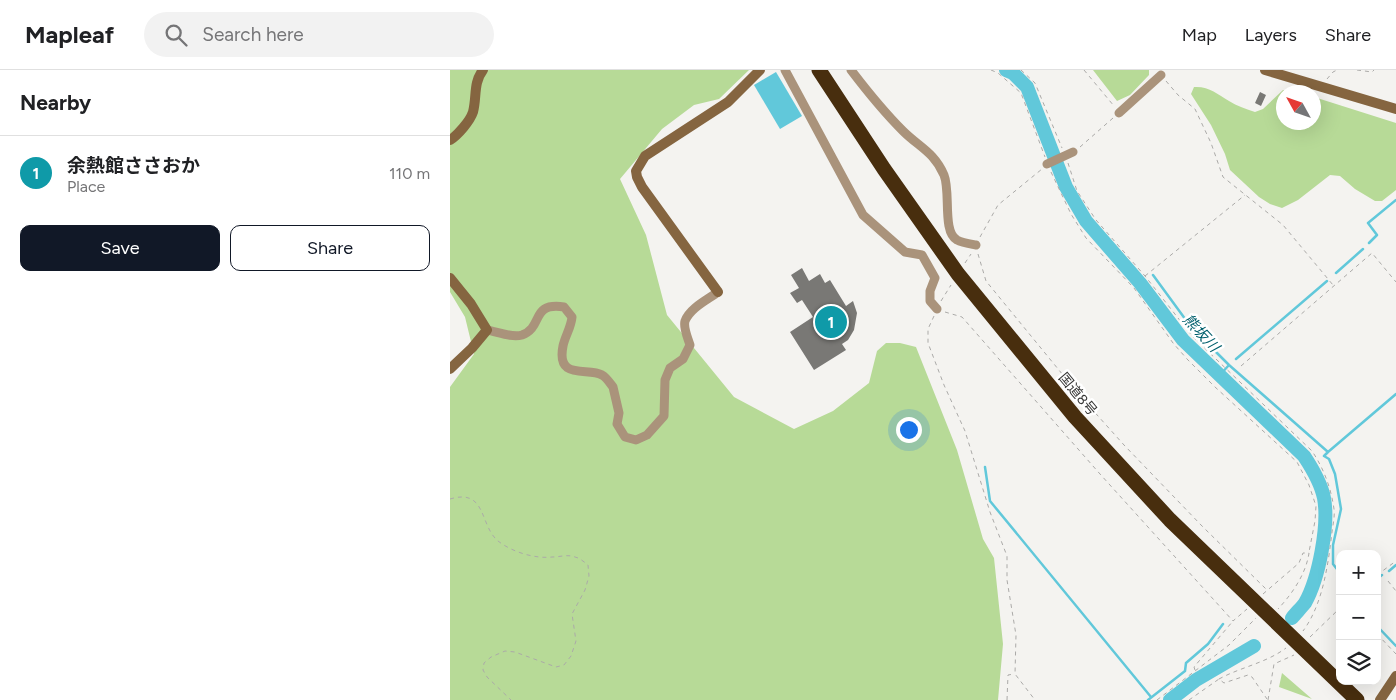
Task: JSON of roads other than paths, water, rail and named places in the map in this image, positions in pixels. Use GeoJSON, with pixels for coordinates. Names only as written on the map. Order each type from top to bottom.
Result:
{"type":"FeatureCollection","features":[{"type":"Feature","properties":{"kind":"highway","name":"国道8号"},"geometry":{"type":"LineString","coordinates":[[819,70],[884,169],[958,274],[1075,417],[1170,520],[1267,614],[1295,648],[1357,700]]}},
{"type":"Feature","properties":{"kind":"street"},"geometry":{"type":"LineString","coordinates":[[450,140],[456,136],[472,113],[476,80],[484,70]]}},
{"type":"Feature","properties":{"kind":"street"},"geometry":{"type":"LineString","coordinates":[[450,278],[471,304],[487,330],[509,335],[522,335],[530,330],[544,309],[553,305],[564,307],[572,317],[563,345],[562,357],[566,366],[574,371],[602,374],[613,386],[619,412],[617,424],[619,429],[625,437],[636,440],[647,435],[664,416],[665,380],[670,368],[683,358],[690,345],[685,321],[696,307],[718,292],[642,187],[636,170],[645,156],[728,102],[760,70]]}},
{"type":"Feature","properties":{"kind":"street"},"geometry":{"type":"LineString","coordinates":[[786,70],[863,215],[905,252],[922,255],[935,278],[930,291],[930,301],[937,309]]}},
{"type":"Feature","properties":{"kind":"street"},"geometry":{"type":"LineString","coordinates":[[851,70],[903,131],[929,152],[944,175],[948,195],[948,224],[952,236],[958,241],[976,245]]}},
{"type":"Feature","properties":{"kind":"street"},"geometry":{"type":"LineString","coordinates":[[1265,70],[1396,109]]}},
{"type":"Feature","properties":{"kind":"street"},"geometry":{"type":"LineString","coordinates":[[1119,113],[1162,75]]}},
{"type":"Feature","properties":{"kind":"street"},"geometry":{"type":"LineString","coordinates":[[1047,164],[1070,155]]}},
{"type":"Feature","properties":{"kind":"street"},"geometry":{"type":"LineString","coordinates":[[450,369],[472,348],[487,330]]}},
{"type":"Feature","properties":{"kind":"street"},"geometry":{"type":"LineString","coordinates":[[1380,700],[1396,676]]}},
{"type":"Feature","properties":{"kind":"water"},"geometry":{"type":"Polygon","coordinates":[[[776,72],[802,116],[780,129],[754,85],[776,72]]]}},
{"type":"Feature","properties":{"kind":"waterway","name":"熊坂川"},"geometry":{"type":"LineString","coordinates":[[1006,70],[1013,73],[1027,87],[1066,187],[1086,221],[1140,283],[1183,340],[1304,456],[1316,476],[1323,492],[1325,509],[1322,551],[1310,592],[1305,603],[1292,618]]}},
{"type":"Feature","properties":{"kind":"waterway","name":"熊坂川"},"geometry":{"type":"LineString","coordinates":[[1013,73],[1017,70]]}},
{"type":"Feature","properties":{"kind":"waterway"},"geometry":{"type":"LineString","coordinates":[[1369,243],[1377,235],[1368,223],[1396,200]]}},
{"type":"Feature","properties":{"kind":"waterway"},"geometry":{"type":"LineString","coordinates":[[1336,273],[1363,249]]}},
{"type":"Feature","properties":{"kind":"waterway"},"geometry":{"type":"LineString","coordinates":[[1153,275],[1191,327],[1229,365],[1328,452],[1396,394]]}},
{"type":"Feature","properties":{"kind":"waterway"},"geometry":{"type":"LineString","coordinates":[[1236,359],[1327,281]]}},
{"type":"Feature","properties":{"kind":"waterway"},"geometry":{"type":"LineString","coordinates":[[1219,376],[1229,365]]}},
{"type":"Feature","properties":{"kind":"waterway"},"geometry":{"type":"LineString","coordinates":[[1328,452],[1324,456],[1329,459],[1335,474],[1341,509],[1333,545],[1333,564],[1336,568]]}},
{"type":"Feature","properties":{"kind":"waterway"},"geometry":{"type":"LineString","coordinates":[[985,467],[990,501],[1151,697]]}},
{"type":"Feature","properties":{"kind":"waterway"},"geometry":{"type":"LineString","coordinates":[[1389,571],[1396,565]]}},
{"type":"Feature","properties":{"kind":"waterway"},"geometry":{"type":"LineString","coordinates":[[1148,700],[1185,671],[1186,663],[1208,644],[1223,624]]}},
{"type":"Feature","properties":{"kind":"waterway"},"geometry":{"type":"LineString","coordinates":[[1381,630],[1396,646]]}},
{"type":"Feature","properties":{"kind":"waterway","name":"熊坂川"},"geometry":{"type":"LineString","coordinates":[[1170,700],[1196,680],[1254,646]]}},
{"type":"Feature","properties":{"kind":"place","name":"余熱館ささおか"},"geometry":{"type":"Point","coordinates":[831,322]}}]}
